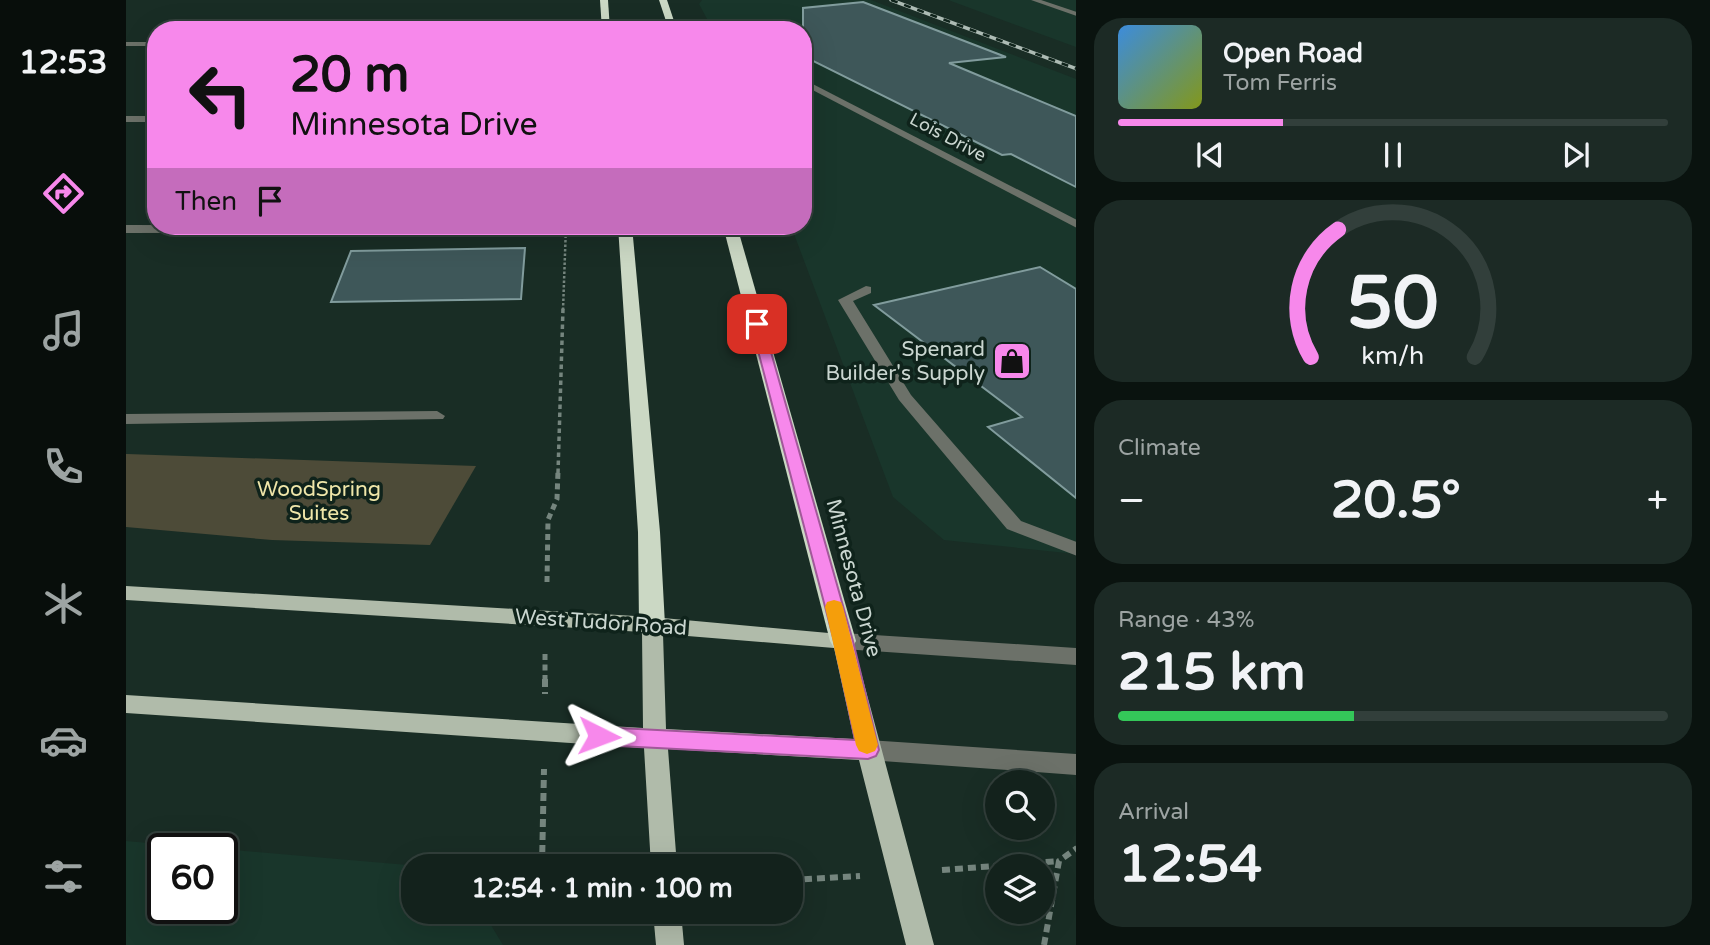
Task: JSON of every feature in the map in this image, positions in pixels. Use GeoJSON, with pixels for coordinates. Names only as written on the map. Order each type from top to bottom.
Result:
{"type":"FeatureCollection","features":[{"type":"Feature","properties":{"kind":"highway"},"geometry":{"type":"LineString","coordinates":[[604,0],[605,21]]}},
{"type":"Feature","properties":{"kind":"highway"},"geometry":{"type":"LineString","coordinates":[[663,0],[670,21]]}},
{"type":"Feature","properties":{"kind":"highway"},"geometry":{"type":"LineString","coordinates":[[626,235],[649,532],[652,625]]}},
{"type":"Feature","properties":{"kind":"highway","name":"Minnesota Drive"},"geometry":{"type":"LineString","coordinates":[[732,235],[843,641]]}},
{"type":"Feature","properties":{"kind":"main road","name":"West Tudor Road"},"geometry":{"type":"LineString","coordinates":[[126,593],[652,625],[843,641]]}},
{"type":"Feature","properties":{"kind":"main road"},"geometry":{"type":"LineString","coordinates":[[652,625],[655,739],[663,854]]}},
{"type":"Feature","properties":{"kind":"main road","name":"Minnesota Drive"},"geometry":{"type":"LineString","coordinates":[[843,641],[868,750],[920,945]]}},
{"type":"Feature","properties":{"kind":"main road"},"geometry":{"type":"LineString","coordinates":[[126,704],[655,739],[868,750]]}},
{"type":"Feature","properties":{"kind":"main road"},"geometry":{"type":"LineString","coordinates":[[668,924],[670,945]]}},
{"type":"Feature","properties":{"kind":"street"},"geometry":{"type":"LineString","coordinates":[[1034,0],[1076,14]]}},
{"type":"Feature","properties":{"kind":"street"},"geometry":{"type":"LineString","coordinates":[[126,44],[147,44]]}},
{"type":"Feature","properties":{"kind":"street","name":"Lois Drive"},"geometry":{"type":"LineString","coordinates":[[812,85],[1076,225]]}},
{"type":"Feature","properties":{"kind":"street"},"geometry":{"type":"LineString","coordinates":[[126,119],[147,118]]}},
{"type":"Feature","properties":{"kind":"street"},"geometry":{"type":"LineString","coordinates":[[126,229],[147,229]]}},
{"type":"Feature","properties":{"kind":"street"},"geometry":{"type":"LineString","coordinates":[[866,290],[845,300],[905,397],[1014,525],[1076,549]]}},
{"type":"Feature","properties":{"kind":"street"},"geometry":{"type":"LineString","coordinates":[[126,419],[437,416]]}},
{"type":"Feature","properties":{"kind":"street","name":"West Tudor Road"},"geometry":{"type":"LineString","coordinates":[[843,641],[1076,657]]}},
{"type":"Feature","properties":{"kind":"street"},"geometry":{"type":"LineString","coordinates":[[868,750],[1076,765]]}},
{"type":"Feature","properties":{"kind":"path"},"geometry":{"type":"LineString","coordinates":[[548,520],[557,499],[566,235]]}},
{"type":"Feature","properties":{"kind":"path"},"geometry":{"type":"LineString","coordinates":[[1044,945],[1059,861],[1076,848]]}},
{"type":"Feature","properties":{"kind":"shaded area"},"geometry":{"type":"Polygon","coordinates":[[[702,0],[871,0],[1076,79],[1076,554],[944,540],[893,497],[794,235],[812,235],[812,21],[708,21],[699,4],[702,0]]]}},
{"type":"Feature","properties":{"kind":"shaded area"},"geometry":{"type":"Polygon","coordinates":[[[949,0],[1076,0],[1076,47],[951,1],[949,0]]]}},
{"type":"Feature","properties":{"kind":"shaded area"},"geometry":{"type":"Polygon","coordinates":[[[126,841],[147,843],[147,924],[238,924],[238,850],[401,864],[401,924],[490,924],[503,945],[126,945],[126,841]]]}},
{"type":"Feature","properties":{"kind":"green space","name":"WoodSpring Suites"},"geometry":{"type":"Polygon","coordinates":[[[126,454],[476,466],[430,545],[272,540],[126,527],[126,454]]]}},
{"type":"Feature","properties":{"kind":"building"},"geometry":{"type":"Polygon","coordinates":[[[863,2],[1006,57],[949,63],[1076,116],[1076,187],[1011,154],[1002,155],[812,60],[812,21],[803,21],[803,8],[863,2]]]}},
{"type":"Feature","properties":{"kind":"building"},"geometry":{"type":"Polygon","coordinates":[[[525,248],[521,299],[331,302],[351,251],[525,248]]]}},
{"type":"Feature","properties":{"kind":"building","name":"Spenard Builder's Supply"},"geometry":{"type":"Polygon","coordinates":[[[1040,267],[1076,289],[1076,498],[988,427],[1022,417],[874,305],[1040,267]]]}},
{"type":"Feature","properties":{"kind":"railway"},"geometry":{"type":"LineString","coordinates":[[891,0],[1076,69]]}},
{"type":"Feature","properties":{"kind":"slow traffic"},"geometry":{"type":"LineString","coordinates":[[834,607],[867,745]]}},
{"type":"Feature","properties":{"kind":"place","name":"Spenard Builder's Supply"},"geometry":{"type":"Point","coordinates":[1012,361]}},
{"type":"Feature","properties":{"kind":"route"},"geometry":{"type":"LineString","coordinates":[[599,736],[868,750],[843,641],[757,324]]}}]}
